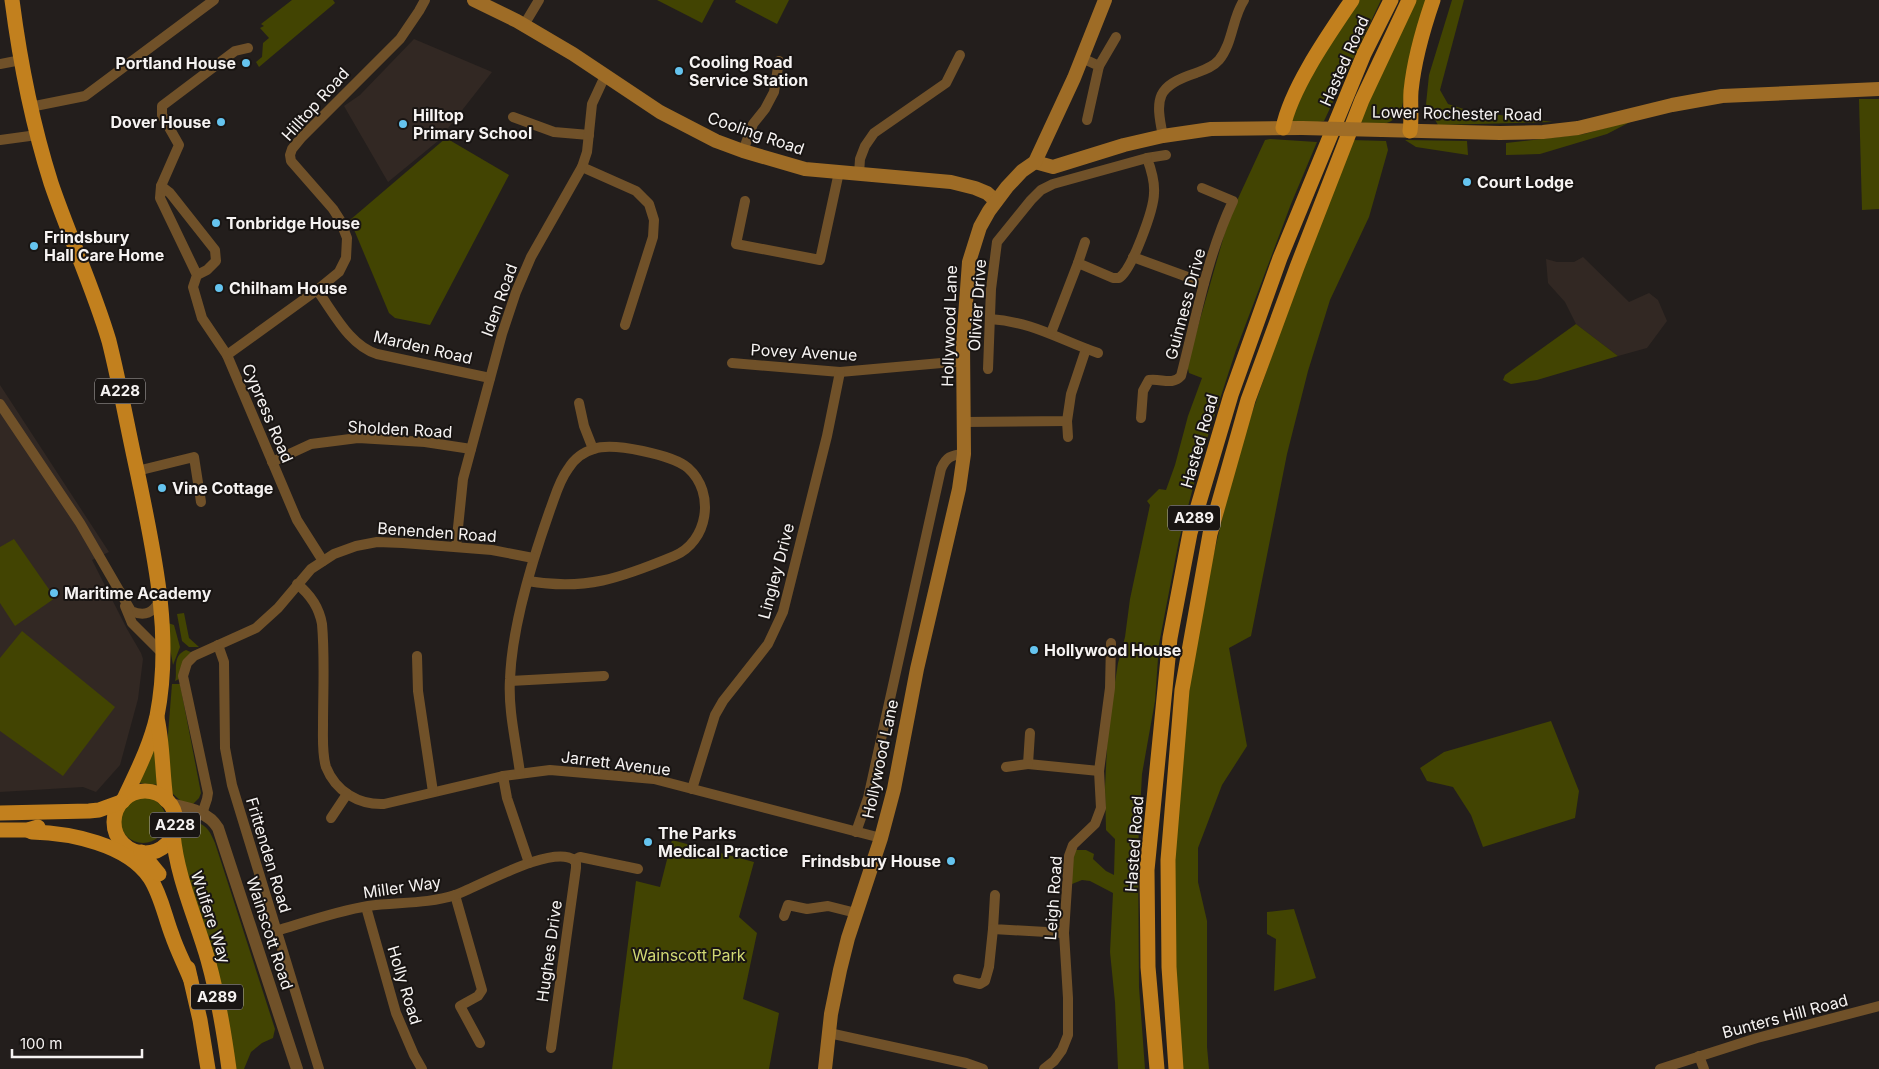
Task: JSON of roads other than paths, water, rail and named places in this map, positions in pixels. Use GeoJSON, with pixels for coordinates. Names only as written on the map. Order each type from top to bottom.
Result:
{"type":"FeatureCollection","features":[{"type":"Feature","properties":{"kind":"main road","name":"Cooling Road"},"geometry":{"type":"LineString","coordinates":[[474,0],[524,25],[573,54],[660,112],[716,141],[805,169],[951,182],[981,190],[996,201]]}},
{"type":"Feature","properties":{"kind":"main road"},"geometry":{"type":"LineString","coordinates":[[1035,162],[1106,0]]}},
{"type":"Feature","properties":{"kind":"main road"},"geometry":{"type":"LineString","coordinates":[[1283,128],[1286,116],[1309,69],[1352,0]]}},
{"type":"Feature","properties":{"kind":"main road","name":"Hasted Road"},"geometry":{"type":"LineString","coordinates":[[1157,1069],[1148,967],[1148,870],[1170,638],[1190,533],[1230,395],[1280,258],[1364,54],[1391,0]]}},
{"type":"Feature","properties":{"kind":"main road","name":"Hasted Road"},"geometry":{"type":"LineString","coordinates":[[1176,1069],[1169,967],[1168,860],[1182,690],[1210,534],[1248,400],[1300,259],[1362,100],[1409,0]]}},
{"type":"Feature","properties":{"kind":"main road"},"geometry":{"type":"LineString","coordinates":[[1410,131],[1412,79],[1433,0]]}},
{"type":"Feature","properties":{"kind":"main road","name":"A228"},"geometry":{"type":"LineString","coordinates":[[16,1],[21,60],[37,136],[61,210],[106,331],[117,374],[156,561],[160,599],[162,653],[156,717],[140,767],[115,815],[115,826],[120,839],[134,849],[158,849],[167,843],[173,834],[175,817],[168,802],[162,771],[162,744],[156,717]]}},
{"type":"Feature","properties":{"kind":"main road","name":"Lower Rochester Road"},"geometry":{"type":"LineString","coordinates":[[1035,162],[1053,166],[1124,145],[1164,136],[1211,129],[1302,128],[1543,132],[1578,128],[1672,105],[1722,96],[1879,89]]}},
{"type":"Feature","properties":{"kind":"main road","name":"Hollywood Lane"},"geometry":{"type":"LineString","coordinates":[[825,1069],[840,970],[856,913],[881,838],[894,789],[916,669],[956,502],[964,454],[965,301],[969,262],[980,227],[996,201],[1022,171],[1035,162]]}},
{"type":"Feature","properties":{"kind":"main road","name":"A228"},"geometry":{"type":"LineString","coordinates":[[122,802],[132,794],[143,791],[157,794],[168,802]]}},
{"type":"Feature","properties":{"kind":"main road"},"geometry":{"type":"LineString","coordinates":[[0,813],[89,811],[122,802]]}},
{"type":"Feature","properties":{"kind":"main road","name":"A289"},"geometry":{"type":"LineString","coordinates":[[28,830],[33,827],[44,827],[85,831],[108,838],[134,849],[157,871],[163,883],[190,978],[200,1020],[208,1069]]}},
{"type":"Feature","properties":{"kind":"main road","name":"A289"},"geometry":{"type":"LineString","coordinates":[[0,830],[28,830],[83,838],[116,851],[140,867],[150,877],[156,890],[172,936],[190,978]]}},
{"type":"Feature","properties":{"kind":"main road","name":"Wulfere Way"},"geometry":{"type":"LineString","coordinates":[[173,834],[178,868],[217,996],[229,1069]]}},
{"type":"Feature","properties":{"kind":"street"},"geometry":{"type":"LineString","coordinates":[[30,107],[85,96],[214,0]]}},
{"type":"Feature","properties":{"kind":"street","name":"Hilltop Road"},"geometry":{"type":"LineString","coordinates":[[227,355],[339,272],[346,258],[347,238],[333,209],[291,161],[290,156],[301,138],[400,38],[419,12],[425,0]]}},
{"type":"Feature","properties":{"kind":"street"},"geometry":{"type":"LineString","coordinates":[[524,25],[539,0]]}},
{"type":"Feature","properties":{"kind":"street"},"geometry":{"type":"LineString","coordinates":[[1164,136],[1159,108],[1162,92],[1172,82],[1205,70],[1219,60],[1226,48],[1238,11],[1244,0]]}},
{"type":"Feature","properties":{"kind":"street"},"geometry":{"type":"LineString","coordinates":[[1087,120],[1099,66],[1116,37]]}},
{"type":"Feature","properties":{"kind":"street"},"geometry":{"type":"LineString","coordinates":[[197,276],[216,261],[215,250],[170,193],[160,186],[179,145],[162,115],[162,106],[236,51],[248,48]]}},
{"type":"Feature","properties":{"kind":"street"},"geometry":{"type":"LineString","coordinates":[[859,174],[860,159],[865,146],[874,133],[946,83],[960,56]]}},
{"type":"Feature","properties":{"kind":"street"},"geometry":{"type":"LineString","coordinates":[[1082,58],[1099,66]]}},
{"type":"Feature","properties":{"kind":"street"},"geometry":{"type":"LineString","coordinates":[[0,64],[21,60]]}},
{"type":"Feature","properties":{"kind":"street"},"geometry":{"type":"LineString","coordinates":[[744,151],[753,124],[770,101],[774,92],[779,61]]}},
{"type":"Feature","properties":{"kind":"street","name":"Iden Road"},"geometry":{"type":"LineString","coordinates":[[456,547],[463,479],[502,334],[519,283],[531,257],[582,167],[587,152],[592,104],[606,76]]}},
{"type":"Feature","properties":{"kind":"street"},"geometry":{"type":"LineString","coordinates":[[514,117],[554,132],[589,135]]}},
{"type":"Feature","properties":{"kind":"street"},"geometry":{"type":"LineString","coordinates":[[0,140],[37,136]]}},
{"type":"Feature","properties":{"kind":"street","name":"Olivier Drive"},"geometry":{"type":"LineString","coordinates":[[988,369],[992,273],[997,242],[1031,200],[1041,190],[1053,184],[1147,158],[1166,155]]}},
{"type":"Feature","properties":{"kind":"street"},"geometry":{"type":"LineString","coordinates":[[1078,263],[1113,278],[1119,278],[1128,269],[1149,218],[1154,194],[1154,183],[1147,158]]}},
{"type":"Feature","properties":{"kind":"street"},"geometry":{"type":"LineString","coordinates":[[582,167],[636,191],[649,204],[654,220],[653,237],[624,325]]}},
{"type":"Feature","properties":{"kind":"street"},"geometry":{"type":"LineString","coordinates":[[745,201],[736,244],[820,260],[839,172]]}},
{"type":"Feature","properties":{"kind":"street","name":"Cypress Road"},"geometry":{"type":"LineString","coordinates":[[160,186],[160,198],[197,276],[192,286],[202,318],[227,355],[297,520],[322,560]]}},
{"type":"Feature","properties":{"kind":"street","name":"Guinness Drive"},"geometry":{"type":"LineString","coordinates":[[1140,418],[1142,391],[1149,380],[1155,379],[1170,382],[1176,381],[1181,376],[1204,283],[1220,233],[1233,201],[1202,188]]}},
{"type":"Feature","properties":{"kind":"street"},"geometry":{"type":"LineString","coordinates":[[1051,333],[1085,242]]}},
{"type":"Feature","properties":{"kind":"street"},"geometry":{"type":"LineString","coordinates":[[1133,256],[1204,283]]}},
{"type":"Feature","properties":{"kind":"street","name":"Marden Road"},"geometry":{"type":"LineString","coordinates":[[317,290],[354,340],[366,350],[490,378]]}},
{"type":"Feature","properties":{"kind":"street"},"geometry":{"type":"LineString","coordinates":[[990,320],[1023,324],[1051,333],[1098,353]]}},
{"type":"Feature","properties":{"kind":"street"},"geometry":{"type":"LineString","coordinates":[[1068,437],[1071,394],[1086,349]]}},
{"type":"Feature","properties":{"kind":"street","name":"Povey Avenue"},"geometry":{"type":"LineString","coordinates":[[732,363],[840,372],[964,361]]}},
{"type":"Feature","properties":{"kind":"street","name":"Lingley Drive"},"geometry":{"type":"LineString","coordinates":[[692,789],[715,715],[723,701],[768,644],[783,612],[827,436],[840,372]]}},
{"type":"Feature","properties":{"kind":"street"},"geometry":{"type":"LineString","coordinates":[[579,403],[584,426],[593,449]]}},
{"type":"Feature","properties":{"kind":"street"},"geometry":{"type":"LineString","coordinates":[[0,404],[75,515],[131,611],[138,614],[148,614],[155,610],[160,599]]}},
{"type":"Feature","properties":{"kind":"street"},"geometry":{"type":"LineString","coordinates":[[964,422],[1068,421]]}},
{"type":"Feature","properties":{"kind":"street","name":"Sholden Road"},"geometry":{"type":"LineString","coordinates":[[272,462],[311,444],[358,438],[425,442],[471,448]]}},
{"type":"Feature","properties":{"kind":"street"},"geometry":{"type":"LineString","coordinates":[[520,773],[512,716],[510,681],[513,649],[533,558],[564,474],[574,461],[593,449],[608,446],[673,460],[688,468],[701,486],[705,500],[705,515],[698,535],[689,547],[677,555],[602,582],[562,585],[528,581]]}},
{"type":"Feature","properties":{"kind":"street","name":"Hollywood Lane"},"geometry":{"type":"LineString","coordinates":[[856,832],[868,798],[941,469],[945,459],[952,455],[964,454]]}},
{"type":"Feature","properties":{"kind":"street"},"geometry":{"type":"LineString","coordinates":[[137,471],[194,457],[201,502]]}},
{"type":"Feature","properties":{"kind":"street","name":"Benenden Road"},"geometry":{"type":"LineString","coordinates":[[201,814],[208,793],[183,676],[187,663],[195,655],[247,633],[260,625],[280,606],[311,569],[322,560],[348,548],[371,543],[390,542],[497,551],[533,558]]}},
{"type":"Feature","properties":{"kind":"street","name":"Jarrett Avenue"},"geometry":{"type":"LineString","coordinates":[[297,584],[312,598],[320,614],[323,632],[324,760],[334,781],[347,794],[361,801],[377,804],[392,803],[520,773],[550,770],[607,774],[654,779],[881,838]]}},
{"type":"Feature","properties":{"kind":"street"},"geometry":{"type":"LineString","coordinates":[[121,596],[132,623],[162,653]]}},
{"type":"Feature","properties":{"kind":"street","name":"Leigh Road"},"geometry":{"type":"LineString","coordinates":[[1044,1069],[1058,1056],[1068,1035],[1064,932],[1069,856],[1073,846],[1095,824],[1101,808],[1100,771],[1110,688],[1111,643]]}},
{"type":"Feature","properties":{"kind":"street","name":"Frittenden Road"},"geometry":{"type":"LineString","coordinates":[[218,645],[224,662],[225,748],[232,786],[319,1069]]}},
{"type":"Feature","properties":{"kind":"street"},"geometry":{"type":"LineString","coordinates":[[417,656],[418,691],[433,792]]}},
{"type":"Feature","properties":{"kind":"street"},"geometry":{"type":"LineString","coordinates":[[510,681],[604,676]]}},
{"type":"Feature","properties":{"kind":"street"},"geometry":{"type":"LineString","coordinates":[[1028,764],[1030,733]]}},
{"type":"Feature","properties":{"kind":"street"},"geometry":{"type":"LineString","coordinates":[[1006,767],[1028,764],[1100,771]]}},
{"type":"Feature","properties":{"kind":"street"},"geometry":{"type":"LineString","coordinates":[[503,776],[507,798],[529,863]]}},
{"type":"Feature","properties":{"kind":"street"},"geometry":{"type":"LineString","coordinates":[[331,818],[347,794]]}},
{"type":"Feature","properties":{"kind":"street","name":"Wainscott Road"},"geometry":{"type":"LineString","coordinates":[[168,802],[196,809],[215,823],[297,1069]]}},
{"type":"Feature","properties":{"kind":"street"},"geometry":{"type":"LineString","coordinates":[[173,834],[187,821],[201,814]]}},
{"type":"Feature","properties":{"kind":"street","name":"Miller Way"},"geometry":{"type":"LineString","coordinates":[[276,931],[344,910],[410,903],[455,895],[505,872],[544,858],[567,857],[574,860],[580,858],[638,869]]}},
{"type":"Feature","properties":{"kind":"street","name":"Hughes Drive"},"geometry":{"type":"LineString","coordinates":[[551,1048],[576,868],[574,860]]}},
{"type":"Feature","properties":{"kind":"street"},"geometry":{"type":"LineString","coordinates":[[455,895],[482,990],[478,996],[460,1006],[480,1043]]}},
{"type":"Feature","properties":{"kind":"street"},"geometry":{"type":"LineString","coordinates":[[958,979],[980,984],[985,981],[989,967],[995,895]]}},
{"type":"Feature","properties":{"kind":"street"},"geometry":{"type":"LineString","coordinates":[[784,916],[788,905],[807,909],[828,906],[856,913]]}},
{"type":"Feature","properties":{"kind":"street","name":"Holly Road"},"geometry":{"type":"LineString","coordinates":[[366,907],[396,1013],[422,1069]]}},
{"type":"Feature","properties":{"kind":"street"},"geometry":{"type":"LineString","coordinates":[[993,929],[1064,932]]}},
{"type":"Feature","properties":{"kind":"street","name":"Bunters Hill Road"},"geometry":{"type":"LineString","coordinates":[[1660,1069],[1757,1038],[1879,1006]]}},
{"type":"Feature","properties":{"kind":"street"},"geometry":{"type":"LineString","coordinates":[[829,1033],[966,1063],[983,1069]]}},
{"type":"Feature","properties":{"kind":"street"},"geometry":{"type":"LineString","coordinates":[[1699,1056],[1704,1069]]}},
{"type":"Feature","properties":{"kind":"place","name":"Portland House"},"geometry":{"type":"Point","coordinates":[246,63]}},
{"type":"Feature","properties":{"kind":"place","name":"Cooling Road Service Station"},"geometry":{"type":"Point","coordinates":[679,71]}},
{"type":"Feature","properties":{"kind":"place","name":"Dover House"},"geometry":{"type":"Point","coordinates":[221,122]}},
{"type":"Feature","properties":{"kind":"place","name":"Hilltop Primary School"},"geometry":{"type":"Point","coordinates":[403,124]}},
{"type":"Feature","properties":{"kind":"place","name":"Court Lodge"},"geometry":{"type":"Point","coordinates":[1467,182]}},
{"type":"Feature","properties":{"kind":"place","name":"Tonbridge House"},"geometry":{"type":"Point","coordinates":[216,223]}},
{"type":"Feature","properties":{"kind":"place","name":"Frindsbury Hall Care Home"},"geometry":{"type":"Point","coordinates":[34,246]}},
{"type":"Feature","properties":{"kind":"place","name":"Chilham House"},"geometry":{"type":"Point","coordinates":[219,288]}},
{"type":"Feature","properties":{"kind":"place","name":"Vine Cottage"},"geometry":{"type":"Point","coordinates":[162,488]}},
{"type":"Feature","properties":{"kind":"place","name":"Maritime Academy"},"geometry":{"type":"Point","coordinates":[54,593]}},
{"type":"Feature","properties":{"kind":"place","name":"Hollywood House"},"geometry":{"type":"Point","coordinates":[1034,650]}},
{"type":"Feature","properties":{"kind":"place","name":"The Parks Medical Practice"},"geometry":{"type":"Point","coordinates":[648,842]}},
{"type":"Feature","properties":{"kind":"place","name":"Frindsbury House"},"geometry":{"type":"Point","coordinates":[951,861]}},
{"type":"Feature","properties":{"kind":"park label","name":"Wainscott Park"},"geometry":{"type":"Point","coordinates":[689,955]}}]}
